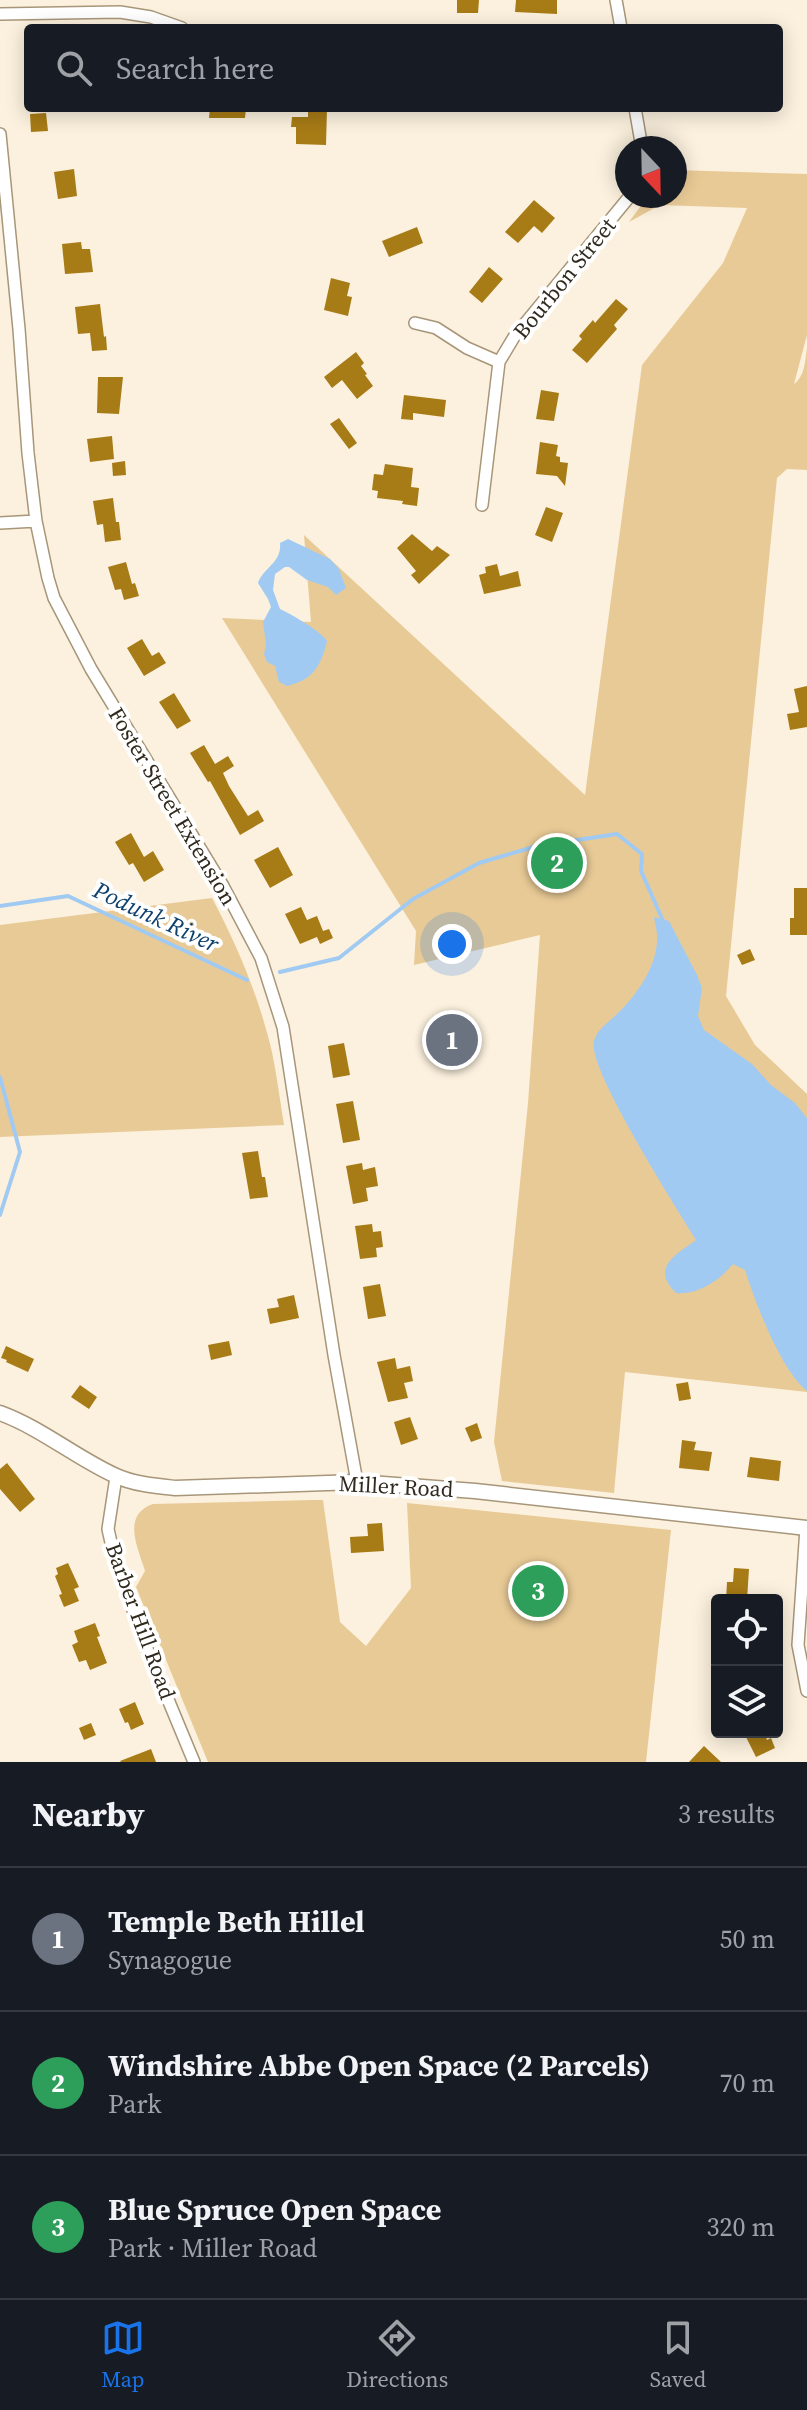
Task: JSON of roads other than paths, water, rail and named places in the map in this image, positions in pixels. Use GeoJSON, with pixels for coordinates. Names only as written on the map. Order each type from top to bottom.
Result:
{"type":"FeatureCollection","features":[{"type":"Feature","properties":{"kind":"street"},"geometry":{"type":"LineString","coordinates":[[616,0],[620,24]]}},
{"type":"Feature","properties":{"kind":"street"},"geometry":{"type":"LineString","coordinates":[[0,14],[120,12],[171,24]]}},
{"type":"Feature","properties":{"kind":"street"},"geometry":{"type":"LineString","coordinates":[[636,112],[640,136]]}},
{"type":"Feature","properties":{"kind":"street","name":"Foster Street Extension"},"geometry":{"type":"LineString","coordinates":[[0,134],[28,453],[36,521],[54,598],[91,669],[223,886],[261,958],[283,1027],[331,1341],[357,1482]]}},
{"type":"Feature","properties":{"kind":"street","name":"Bourbon Street"},"geometry":{"type":"LineString","coordinates":[[482,505],[499,362],[514,337],[620,208]]}},
{"type":"Feature","properties":{"kind":"street"},"geometry":{"type":"LineString","coordinates":[[415,323],[436,328],[467,348],[499,362]]}},
{"type":"Feature","properties":{"kind":"street"},"geometry":{"type":"LineString","coordinates":[[0,523],[36,521]]}},
{"type":"Feature","properties":{"kind":"street","name":"Miller Road"},"geometry":{"type":"LineString","coordinates":[[0,1413],[29,1426],[116,1477],[146,1485],[175,1488],[357,1482],[475,1491],[807,1528]]}},
{"type":"Feature","properties":{"kind":"street","name":"Barber Hill Road"},"geometry":{"type":"LineString","coordinates":[[116,1477],[108,1529],[114,1556],[145,1644],[194,1762]]}},
{"type":"Feature","properties":{"kind":"street"},"geometry":{"type":"LineString","coordinates":[[807,1528],[798,1645],[807,1691]]}},
{"type":"Feature","properties":{"kind":"water"},"geometry":{"type":"Polygon","coordinates":[[[288,539],[330,559],[339,569],[346,588],[336,595],[328,587],[307,580],[289,567],[275,574],[273,590],[280,609],[313,628],[327,641],[322,658],[310,676],[287,686],[279,682],[275,666],[267,662],[264,654],[263,622],[271,607],[258,583],[278,556],[280,543],[288,539]]]}},
{"type":"Feature","properties":{"kind":"water"},"geometry":{"type":"Polygon","coordinates":[[[654,917],[669,921],[697,975],[702,988],[698,1016],[704,1030],[752,1064],[807,1118],[807,1391],[778,1352],[745,1270],[733,1264],[708,1286],[684,1293],[676,1293],[665,1276],[669,1262],[696,1240],[618,1107],[595,1056],[594,1041],[600,1029],[631,999],[649,971],[657,941],[654,917]]]}},
{"type":"Feature","properties":{"kind":"waterway","name":"Podunk River"},"geometry":{"type":"LineString","coordinates":[[280,972],[339,958],[413,899],[479,863],[537,846],[617,834],[642,854],[641,871],[664,923]]}},
{"type":"Feature","properties":{"kind":"waterway","name":"Podunk River"},"geometry":{"type":"LineString","coordinates":[[0,906],[68,896],[247,980]]}},
{"type":"Feature","properties":{"kind":"waterway","name":"Podunk River"},"geometry":{"type":"LineString","coordinates":[[0,1077],[20,1152],[0,1215]]}},
{"type":"Feature","properties":{"kind":"place","name":"Windshire Abbe Open Space (2 Parcels)"},"geometry":{"type":"Point","coordinates":[557,863]}},
{"type":"Feature","properties":{"kind":"place","name":"Temple Beth Hillel"},"geometry":{"type":"Point","coordinates":[452,1040]}},
{"type":"Feature","properties":{"kind":"place","name":"Blue Spruce Open Space"},"geometry":{"type":"Point","coordinates":[538,1591]}}]}
